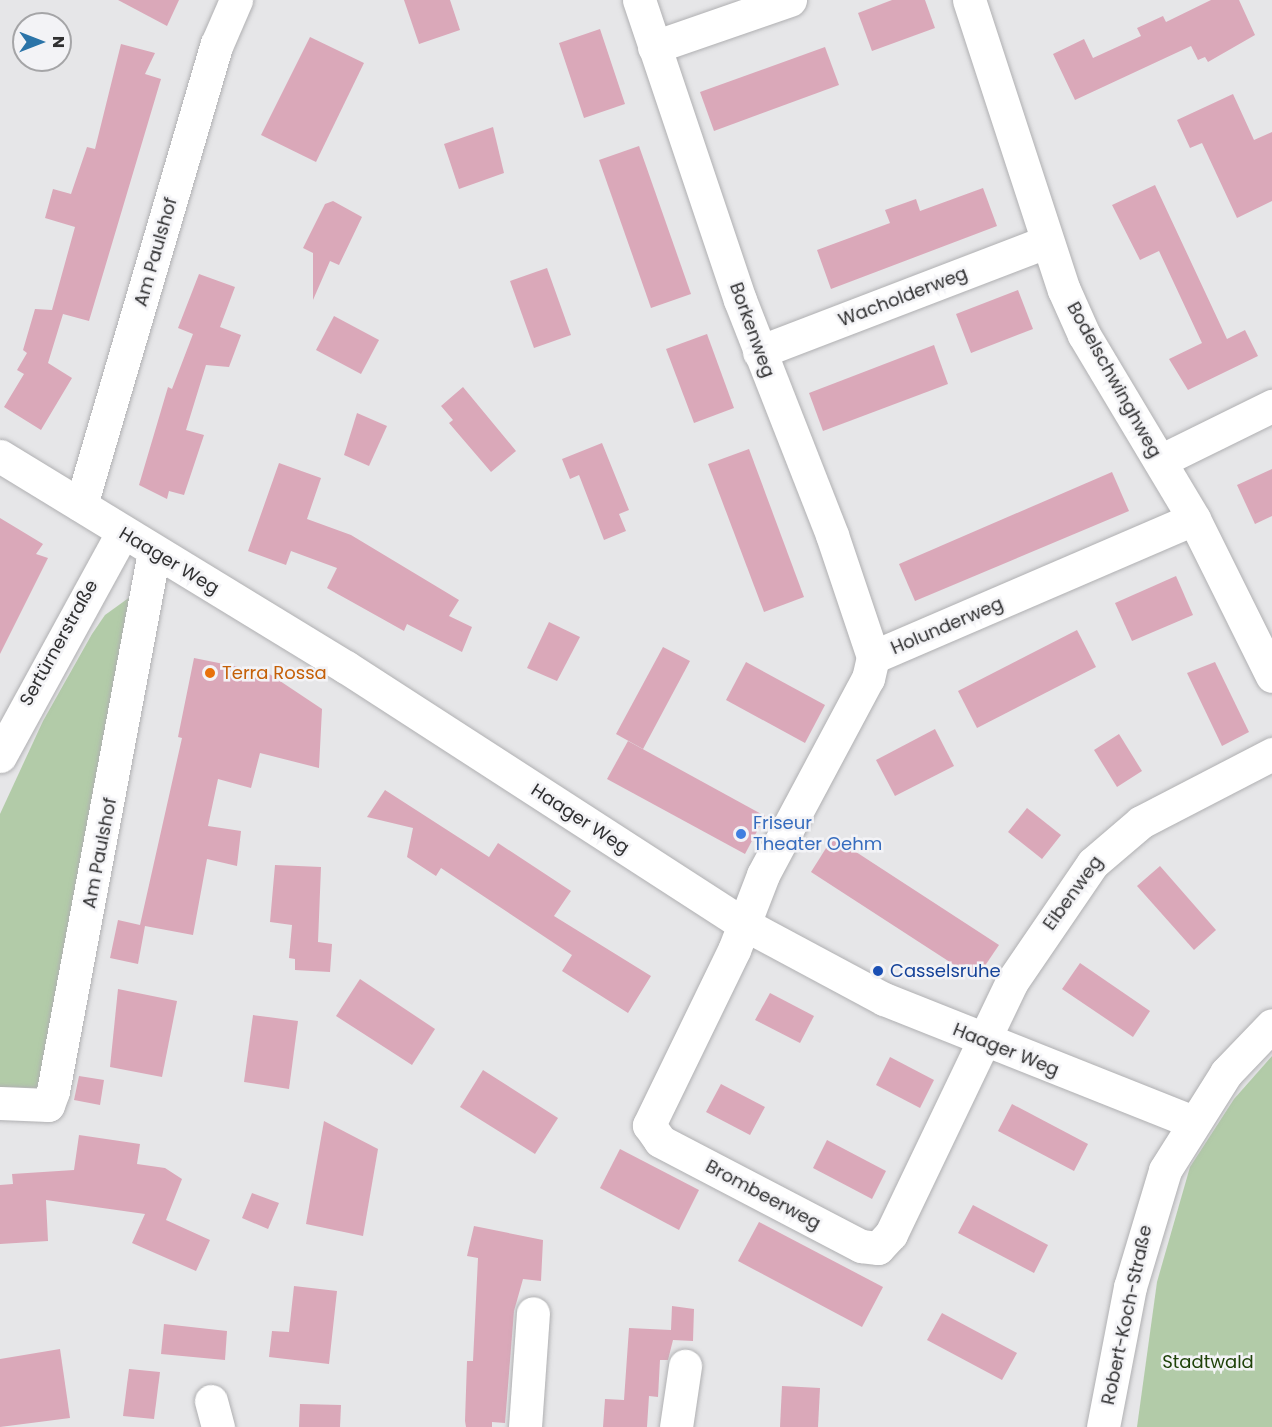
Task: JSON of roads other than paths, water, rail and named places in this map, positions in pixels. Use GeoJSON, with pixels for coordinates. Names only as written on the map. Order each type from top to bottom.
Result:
{"type":"FeatureCollection","features":[{"type":"Feature","properties":{"kind":"street","name":"Am Paulshof"},"geometry":{"type":"LineString","coordinates":[[81,505],[217,44],[236,0]]}},
{"type":"Feature","properties":{"kind":"street","name":"Borkenweg"},"geometry":{"type":"LineString","coordinates":[[639,0],[759,352],[832,535],[873,657]]}},
{"type":"Feature","properties":{"kind":"street"},"geometry":{"type":"LineString","coordinates":[[654,47],[790,0]]}},
{"type":"Feature","properties":{"kind":"street","name":"Bodelschwinghweg"},"geometry":{"type":"LineString","coordinates":[[969,0],[1046,242],[1084,335],[1194,519],[1272,676]]}},
{"type":"Feature","properties":{"kind":"street","name":"Wacholderweg"},"geometry":{"type":"LineString","coordinates":[[759,352],[1046,242]]}},
{"type":"Feature","properties":{"kind":"street"},"geometry":{"type":"LineString","coordinates":[[1160,461],[1272,406]]}},
{"type":"Feature","properties":{"kind":"street","name":"Haager Weg"},"geometry":{"type":"LineString","coordinates":[[0,456],[122,533],[346,667],[744,924],[884,999],[980,1041],[1191,1121]]}},
{"type":"Feature","properties":{"kind":"street","name":"Holunderweg"},"geometry":{"type":"LineString","coordinates":[[744,924],[763,875],[868,678],[873,657],[1194,519]]}},
{"type":"Feature","properties":{"kind":"street","name":"Sertürnerstraße"},"geometry":{"type":"LineString","coordinates":[[0,756],[122,533]]}},
{"type":"Feature","properties":{"kind":"street","name":"Am Paulshof"},"geometry":{"type":"LineString","coordinates":[[0,1103],[48,1105],[53,1091],[154,552]]}},
{"type":"Feature","properties":{"kind":"street","name":"Eibenweg"},"geometry":{"type":"LineString","coordinates":[[980,1041],[1069,894],[1114,842],[1272,754]]}},
{"type":"Feature","properties":{"kind":"street","name":"Brombeerweg"},"geometry":{"type":"LineString","coordinates":[[744,924],[649,1125],[660,1141],[861,1246],[878,1248],[891,1234],[980,1041]]}},
{"type":"Feature","properties":{"kind":"street","name":"Robert-Koch-Straße"},"geometry":{"type":"LineString","coordinates":[[1103,1427],[1146,1225],[1165,1170],[1191,1121],[1226,1073],[1272,1025]]}},
{"type":"Feature","properties":{"kind":"street"},"geometry":{"type":"LineString","coordinates":[[525,1427],[532,1313]]}},
{"type":"Feature","properties":{"kind":"street"},"geometry":{"type":"LineString","coordinates":[[676,1427],[685,1366]]}},
{"type":"Feature","properties":{"kind":"place","name":"Terra Rossa"},"geometry":{"type":"Point","coordinates":[210,673]}},
{"type":"Feature","properties":{"kind":"place","name":"Friseur Theater Oehm"},"geometry":{"type":"Point","coordinates":[741,834]}},
{"type":"Feature","properties":{"kind":"place","name":"Casselsruhe"},"geometry":{"type":"Point","coordinates":[878,971]}},
{"type":"Feature","properties":{"kind":"park label","name":"Stadtwald"},"geometry":{"type":"Point","coordinates":[1208,1362]}}]}
